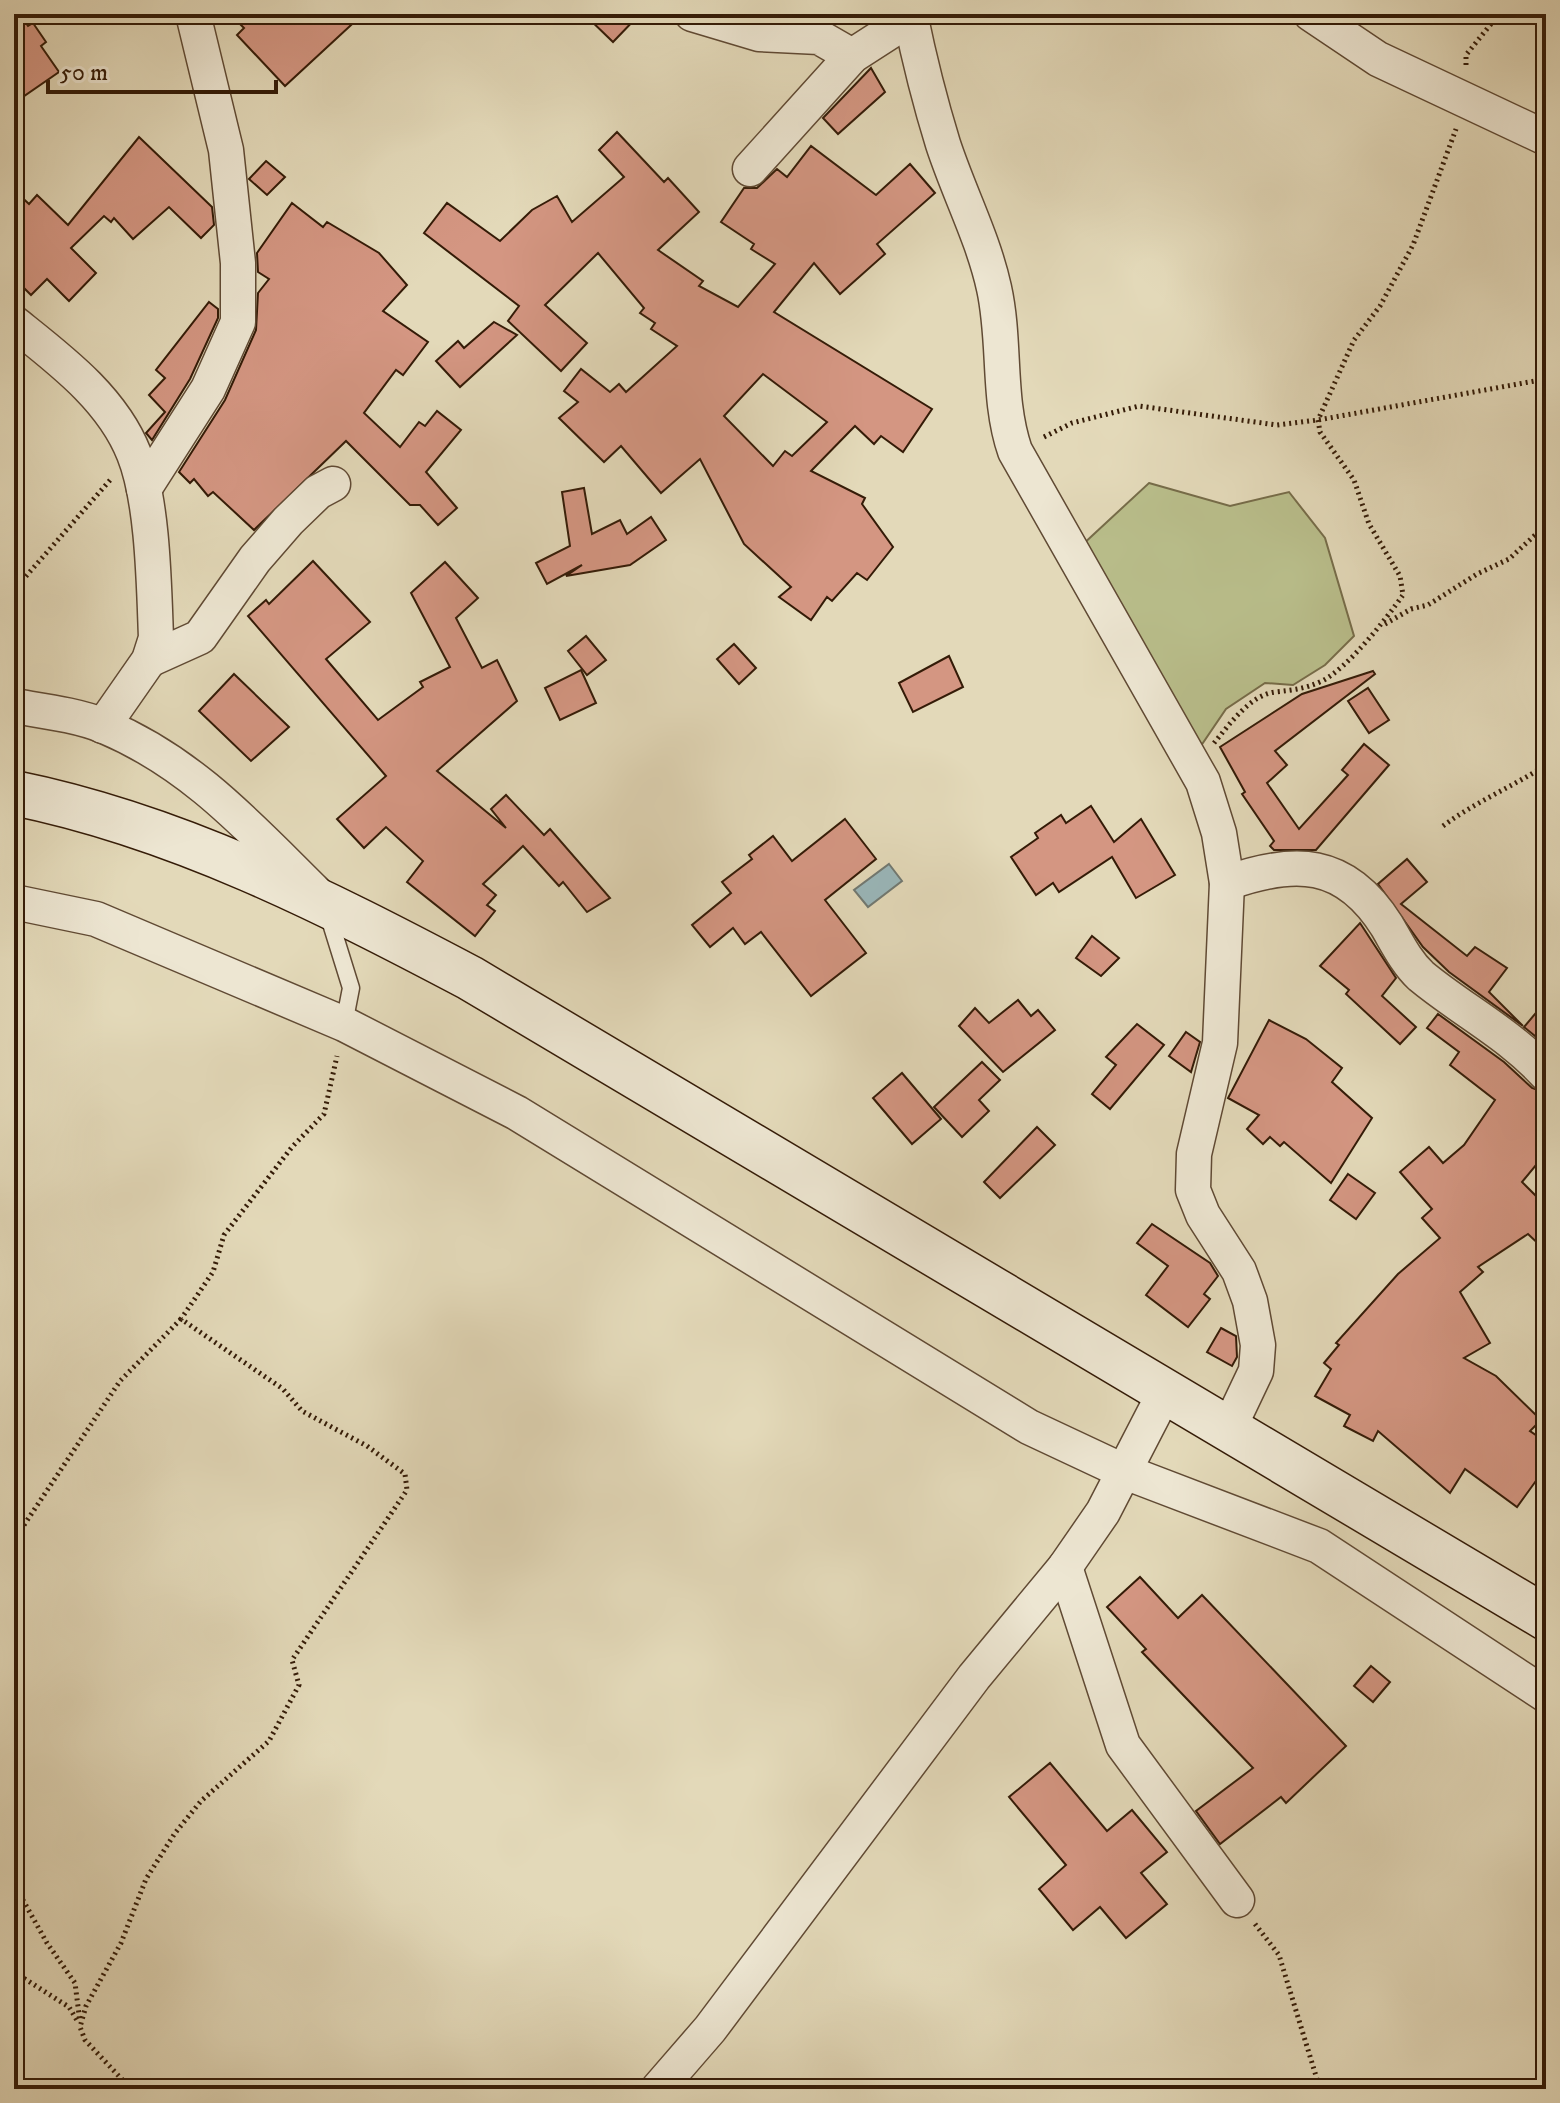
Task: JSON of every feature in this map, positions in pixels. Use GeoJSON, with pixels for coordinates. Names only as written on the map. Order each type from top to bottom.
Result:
{"type":"FeatureCollection","features":[{"type":"Feature","properties":{"kind":"main road"},"geometry":{"type":"LineString","coordinates":[[14,793],[148,830],[232,861],[323,901],[470,978],[1546,1618]]}},
{"type":"Feature","properties":{"kind":"street"},"geometry":{"type":"LineString","coordinates":[[144,489],[208,389],[238,322],[238,263],[226,150],[193,14]]}},
{"type":"Feature","properties":{"kind":"street"},"geometry":{"type":"LineString","coordinates":[[692,14],[759,34],[819,37],[852,56]]}},
{"type":"Feature","properties":{"kind":"street"},"geometry":{"type":"LineString","coordinates":[[1311,14],[1378,59],[1546,138]]}},
{"type":"Feature","properties":{"kind":"street"},"geometry":{"type":"LineString","coordinates":[[750,169],[852,56],[911,16],[944,146],[979,235],[994,288],[1002,337],[1005,411],[1015,451],[1203,782],[1219,833],[1227,883],[1220,1043],[1194,1154],[1193,1190],[1203,1215],[1239,1271],[1250,1301],[1258,1345],[1256,1371],[1228,1430]]}},
{"type":"Feature","properties":{"kind":"street"},"geometry":{"type":"LineString","coordinates":[[14,323],[90,389],[113,417],[134,453],[144,489],[156,638],[149,660],[103,726]]}},
{"type":"Feature","properties":{"kind":"street"},"geometry":{"type":"LineString","coordinates":[[149,660],[200,637],[255,559],[288,521],[333,484]]}},
{"type":"Feature","properties":{"kind":"street"},"geometry":{"type":"LineString","coordinates":[[14,706],[103,726],[185,769],[220,798],[323,901]]}},
{"type":"Feature","properties":{"kind":"street"},"geometry":{"type":"LineString","coordinates":[[1227,883],[1270,868],[1301,868],[1335,876],[1362,895],[1419,974],[1530,1056],[1546,1074]]}},
{"type":"Feature","properties":{"kind":"street"},"geometry":{"type":"LineString","coordinates":[[14,902],[96,919],[344,1024],[517,1113],[1029,1427],[1125,1472],[1319,1546],[1546,1695]]}},
{"type":"Feature","properties":{"kind":"street"},"geometry":{"type":"LineString","coordinates":[[658,2089],[710,2029],[974,1677],[1065,1567],[1103,1512],[1165,1392]]}},
{"type":"Feature","properties":{"kind":"street"},"geometry":{"type":"LineString","coordinates":[[1065,1567],[1123,1745],[1237,1900]]}},
{"type":"Feature","properties":{"kind":"lane"},"geometry":{"type":"LineString","coordinates":[[323,901],[351,988],[344,1024]]}},
{"type":"Feature","properties":{"kind":"path"},"geometry":{"type":"LineString","coordinates":[[1203,782],[1214,742],[1250,703],[1272,692],[1293,693],[1325,680],[1381,626],[1403,595],[1400,576],[1369,524],[1354,480],[1320,432],[1318,420],[1354,340],[1396,280],[1413,245],[1445,168],[1466,100],[1466,55],[1499,14]]}},
{"type":"Feature","properties":{"kind":"path"},"geometry":{"type":"LineString","coordinates":[[1015,451],[1072,423],[1139,406],[1277,425],[1546,379]]}},
{"type":"Feature","properties":{"kind":"path"},"geometry":{"type":"LineString","coordinates":[[14,590],[134,453]]}},
{"type":"Feature","properties":{"kind":"path"},"geometry":{"type":"LineString","coordinates":[[1381,626],[1411,609],[1428,605],[1477,574],[1509,559],[1546,525]]}},
{"type":"Feature","properties":{"kind":"path"},"geometry":{"type":"LineString","coordinates":[[1443,826],[1469,806],[1508,790],[1546,765]]}},
{"type":"Feature","properties":{"kind":"path"},"geometry":{"type":"LineString","coordinates":[[14,1540],[120,1381],[181,1319],[213,1272],[224,1235],[292,1147],[324,1114],[344,1024]]}},
{"type":"Feature","properties":{"kind":"path"},"geometry":{"type":"LineString","coordinates":[[80,2027],[86,2006],[121,1943],[146,1879],[201,1801],[269,1741],[299,1685],[292,1660],[407,1490],[405,1474],[367,1446],[302,1411],[283,1389],[181,1319]]}},
{"type":"Feature","properties":{"kind":"path"},"geometry":{"type":"LineString","coordinates":[[14,1884],[47,1943],[75,1983],[80,2027]]}},
{"type":"Feature","properties":{"kind":"path"},"geometry":{"type":"LineString","coordinates":[[1237,1900],[1279,1955],[1320,2089]]}},
{"type":"Feature","properties":{"kind":"path"},"geometry":{"type":"LineString","coordinates":[[14,1972],[69,2007],[85,2040],[131,2089]]}},
{"type":"Feature","properties":{"kind":"green space"},"geometry":{"type":"Polygon","coordinates":[[[1149,483],[1230,506],[1289,492],[1325,538],[1354,636],[1325,665],[1293,685],[1265,683],[1226,709],[1194,756],[1080,547],[1149,483]]]}},
{"type":"Feature","properties":{"kind":"water"},"geometry":{"type":"Polygon","coordinates":[[[889,864],[902,881],[868,907],[854,890],[889,864]]]}},
{"type":"Feature","properties":{"kind":"building"},"geometry":{"type":"Polygon","coordinates":[[[14,14],[20,14],[28,26],[33,23],[46,42],[41,46],[59,72],[14,103],[14,14]]]}},
{"type":"Feature","properties":{"kind":"building"},"geometry":{"type":"Polygon","coordinates":[[[230,14],[363,14],[285,86],[237,35],[244,28],[230,14]]]}},
{"type":"Feature","properties":{"kind":"building"},"geometry":{"type":"Polygon","coordinates":[[[584,14],[640,14],[613,42],[584,14]]]}},
{"type":"Feature","properties":{"kind":"building"},"geometry":{"type":"Polygon","coordinates":[[[871,68],[885,92],[838,134],[823,118],[871,68]]]}},
{"type":"Feature","properties":{"kind":"building"},"geometry":{"type":"Polygon","coordinates":[[[617,132],[664,182],[668,178],[699,212],[658,250],[703,281],[699,286],[738,307],[775,264],[751,249],[754,244],[721,222],[744,188],[757,188],[777,169],[787,177],[811,146],[876,195],[910,164],[935,193],[877,244],[885,254],[840,294],[814,263],[774,312],[932,409],[903,452],[881,436],[874,444],[855,426],[811,471],[865,498],[862,504],[893,547],[867,580],[857,573],[832,601],[827,597],[811,620],[779,597],[791,587],[744,544],[700,459],[661,493],[621,446],[604,462],[559,418],[578,402],[564,391],[581,369],[610,392],[619,384],[626,392],[677,346],[651,329],[655,323],[640,313],[644,308],[598,253],[545,305],[587,343],[561,371],[508,321],[519,306],[424,233],[447,203],[500,241],[532,210],[557,196],[572,222],[624,177],[599,150],[617,132]],[[763,374],[724,416],[773,466],[785,451],[792,456],[827,422],[763,374]]]}},
{"type":"Feature","properties":{"kind":"building"},"geometry":{"type":"Polygon","coordinates":[[[139,137],[212,207],[214,225],[201,238],[169,207],[133,239],[114,218],[111,222],[104,216],[71,248],[96,273],[69,301],[47,279],[31,295],[14,278],[14,190],[29,204],[37,195],[68,225],[139,137]]]}},
{"type":"Feature","properties":{"kind":"building"},"geometry":{"type":"Polygon","coordinates":[[[266,161],[285,177],[267,195],[249,179],[266,161]]]}},
{"type":"Feature","properties":{"kind":"building"},"geometry":{"type":"Polygon","coordinates":[[[292,203],[323,227],[327,222],[379,253],[407,285],[383,311],[428,342],[403,375],[396,370],[364,413],[400,447],[419,422],[425,426],[437,411],[461,430],[426,472],[457,508],[438,525],[420,505],[410,505],[346,441],[254,530],[213,492],[208,496],[194,479],[190,483],[179,472],[225,400],[256,330],[258,293],[269,279],[258,272],[257,253],[292,203]]]}},
{"type":"Feature","properties":{"kind":"building"},"geometry":{"type":"Polygon","coordinates":[[[209,302],[218,309],[218,318],[190,379],[152,440],[146,433],[165,412],[149,395],[165,378],[156,370],[209,302]]]}},
{"type":"Feature","properties":{"kind":"building"},"geometry":{"type":"Polygon","coordinates":[[[494,322],[517,335],[460,387],[436,361],[458,341],[464,348],[494,322]]]}},
{"type":"Feature","properties":{"kind":"building"},"geometry":{"type":"Polygon","coordinates":[[[584,488],[592,534],[620,520],[627,534],[651,517],[666,540],[630,565],[566,576],[582,565],[547,584],[536,563],[570,546],[562,492],[584,488]]]}},
{"type":"Feature","properties":{"kind":"building"},"geometry":{"type":"Polygon","coordinates":[[[313,561],[370,622],[326,659],[378,720],[423,687],[420,682],[450,667],[411,593],[445,562],[478,598],[456,618],[482,668],[497,660],[517,701],[437,771],[506,828],[491,809],[506,795],[544,835],[550,829],[610,898],[587,912],[563,882],[559,886],[523,846],[483,884],[496,895],[487,905],[495,911],[475,936],[407,882],[423,861],[386,827],[364,848],[337,819],[386,776],[248,616],[266,600],[269,604],[313,561]]]}},
{"type":"Feature","properties":{"kind":"building"},"geometry":{"type":"Polygon","coordinates":[[[586,636],[606,660],[587,675],[568,651],[586,636]]]}},
{"type":"Feature","properties":{"kind":"building"},"geometry":{"type":"Polygon","coordinates":[[[734,644],[756,668],[739,684],[717,659],[734,644]]]}},
{"type":"Feature","properties":{"kind":"building"},"geometry":{"type":"Polygon","coordinates":[[[949,656],[963,687],[913,712],[899,683],[949,656]]]}},
{"type":"Feature","properties":{"kind":"building"},"geometry":{"type":"Polygon","coordinates":[[[581,670],[596,703],[560,720],[545,688],[581,670]]]}},
{"type":"Feature","properties":{"kind":"building"},"geometry":{"type":"Polygon","coordinates":[[[1373,671],[1375,674],[1275,751],[1287,765],[1267,783],[1299,829],[1348,775],[1342,770],[1364,744],[1389,765],[1316,850],[1274,850],[1270,846],[1274,841],[1242,794],[1245,792],[1220,747],[1302,694],[1373,671]]]}},
{"type":"Feature","properties":{"kind":"building"},"geometry":{"type":"Polygon","coordinates":[[[234,674],[289,727],[251,761],[199,711],[234,674]]]}},
{"type":"Feature","properties":{"kind":"building"},"geometry":{"type":"Polygon","coordinates":[[[1368,688],[1389,720],[1369,733],[1348,701],[1368,688]]]}},
{"type":"Feature","properties":{"kind":"building"},"geometry":{"type":"Polygon","coordinates":[[[1091,806],[1114,842],[1141,819],[1175,875],[1136,898],[1112,857],[1059,892],[1053,883],[1036,895],[1011,857],[1038,838],[1035,833],[1061,815],[1066,823],[1091,806]]]}},
{"type":"Feature","properties":{"kind":"building"},"geometry":{"type":"Polygon","coordinates":[[[845,819],[876,859],[825,900],[866,953],[811,996],[761,932],[745,944],[733,928],[710,947],[692,925],[731,893],[722,882],[752,859],[749,855],[773,836],[792,861],[845,819]]]}},
{"type":"Feature","properties":{"kind":"building"},"geometry":{"type":"Polygon","coordinates":[[[1407,859],[1427,882],[1401,904],[1467,956],[1475,947],[1507,968],[1489,992],[1523,1026],[1449,972],[1423,947],[1378,884],[1407,859]]]}},
{"type":"Feature","properties":{"kind":"building"},"geometry":{"type":"Polygon","coordinates":[[[1360,923],[1396,978],[1382,996],[1416,1027],[1400,1044],[1346,994],[1349,990],[1320,966],[1360,923]]]}},
{"type":"Feature","properties":{"kind":"building"},"geometry":{"type":"Polygon","coordinates":[[[1092,936],[1119,958],[1101,976],[1076,958],[1092,936]]]}},
{"type":"Feature","properties":{"kind":"building"},"geometry":{"type":"Polygon","coordinates":[[[1018,1000],[1031,1016],[1038,1010],[1055,1030],[1003,1072],[959,1026],[975,1008],[989,1023],[1018,1000]]]}},
{"type":"Feature","properties":{"kind":"building"},"geometry":{"type":"Polygon","coordinates":[[[1546,1001],[1546,1045],[1524,1027],[1546,1001]]]}},
{"type":"Feature","properties":{"kind":"building"},"geometry":{"type":"Polygon","coordinates":[[[1438,1014],[1504,1062],[1532,1088],[1546,1093],[1546,1153],[1522,1182],[1546,1206],[1546,1251],[1528,1234],[1478,1267],[1483,1272],[1460,1292],[1490,1343],[1464,1358],[1496,1376],[1541,1420],[1530,1431],[1546,1442],[1546,1467],[1517,1507],[1465,1469],[1450,1493],[1378,1431],[1373,1441],[1344,1426],[1350,1415],[1315,1396],[1331,1369],[1324,1363],[1339,1345],[1336,1343],[1398,1274],[1440,1238],[1422,1218],[1432,1209],[1400,1172],[1429,1147],[1443,1163],[1464,1145],[1495,1100],[1450,1065],[1459,1052],[1427,1028],[1438,1014]]]}},
{"type":"Feature","properties":{"kind":"building"},"geometry":{"type":"Polygon","coordinates":[[[1269,1020],[1306,1039],[1342,1068],[1332,1082],[1372,1118],[1331,1183],[1284,1142],[1280,1146],[1270,1137],[1263,1144],[1247,1129],[1259,1115],[1228,1098],[1269,1020]]]}},
{"type":"Feature","properties":{"kind":"building"},"geometry":{"type":"Polygon","coordinates":[[[1137,1024],[1164,1045],[1110,1109],[1092,1094],[1116,1065],[1106,1057],[1137,1024]]]}},
{"type":"Feature","properties":{"kind":"building"},"geometry":{"type":"Polygon","coordinates":[[[1186,1032],[1200,1042],[1191,1072],[1169,1056],[1186,1032]]]}},
{"type":"Feature","properties":{"kind":"building"},"geometry":{"type":"Polygon","coordinates":[[[982,1062],[1000,1080],[979,1100],[989,1111],[962,1137],[934,1107],[982,1062]]]}},
{"type":"Feature","properties":{"kind":"building"},"geometry":{"type":"Polygon","coordinates":[[[902,1073],[941,1119],[912,1144],[873,1098],[902,1073]]]}},
{"type":"Feature","properties":{"kind":"building"},"geometry":{"type":"Polygon","coordinates":[[[1037,1127],[1055,1145],[1000,1198],[984,1182],[1037,1127]]]}},
{"type":"Feature","properties":{"kind":"building"},"geometry":{"type":"Polygon","coordinates":[[[1348,1174],[1375,1193],[1356,1219],[1330,1200],[1348,1174]]]}},
{"type":"Feature","properties":{"kind":"building"},"geometry":{"type":"Polygon","coordinates":[[[1152,1224],[1210,1263],[1218,1276],[1204,1294],[1210,1299],[1188,1327],[1146,1295],[1168,1266],[1137,1243],[1152,1224]]]}},
{"type":"Feature","properties":{"kind":"building"},"geometry":{"type":"Polygon","coordinates":[[[1221,1328],[1236,1336],[1237,1357],[1232,1366],[1207,1352],[1221,1328]]]}},
{"type":"Feature","properties":{"kind":"building"},"geometry":{"type":"Polygon","coordinates":[[[1140,1577],[1178,1618],[1202,1595],[1346,1746],[1286,1803],[1281,1797],[1220,1844],[1196,1811],[1253,1768],[1142,1652],[1146,1649],[1107,1607],[1140,1577]]]}},
{"type":"Feature","properties":{"kind":"building"},"geometry":{"type":"Polygon","coordinates":[[[1371,1666],[1390,1682],[1373,1702],[1354,1686],[1371,1666]]]}},
{"type":"Feature","properties":{"kind":"building"},"geometry":{"type":"Polygon","coordinates":[[[1050,1763],[1107,1831],[1132,1810],[1167,1852],[1141,1873],[1167,1904],[1126,1938],[1100,1907],[1073,1930],[1039,1889],[1066,1865],[1009,1797],[1050,1763]]]}}]}
